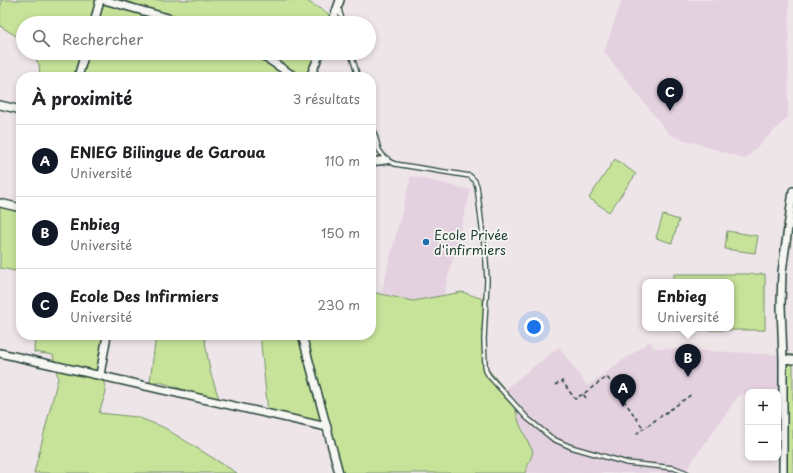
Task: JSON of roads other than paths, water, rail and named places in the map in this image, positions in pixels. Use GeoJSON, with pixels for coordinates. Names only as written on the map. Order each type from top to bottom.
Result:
{"type":"FeatureCollection","features":[{"type":"Feature","properties":{"kind":"street"},"geometry":{"type":"LineString","coordinates":[[96,16],[100,0]]}},
{"type":"Feature","properties":{"kind":"street"},"geometry":{"type":"LineString","coordinates":[[104,0],[161,16]]}},
{"type":"Feature","properties":{"kind":"street"},"geometry":{"type":"LineString","coordinates":[[334,16],[339,3]]}},
{"type":"Feature","properties":{"kind":"street"},"geometry":{"type":"LineString","coordinates":[[79,72],[83,60]]}},
{"type":"Feature","properties":{"kind":"street"},"geometry":{"type":"LineString","coordinates":[[270,60],[288,72]]}},
{"type":"Feature","properties":{"kind":"street"},"geometry":{"type":"LineString","coordinates":[[312,72],[317,60]]}},
{"type":"Feature","properties":{"kind":"street"},"geometry":{"type":"LineString","coordinates":[[0,105],[16,109]]}},
{"type":"Feature","properties":{"kind":"street"},"geometry":{"type":"LineString","coordinates":[[376,161],[386,160]]}},
{"type":"Feature","properties":{"kind":"street"},"geometry":{"type":"LineString","coordinates":[[783,473],[783,359],[781,326],[782,272],[793,191]]}},
{"type":"Feature","properties":{"kind":"street"},"geometry":{"type":"LineString","coordinates":[[0,203],[16,207]]}},
{"type":"Feature","properties":{"kind":"street"},"geometry":{"type":"LineString","coordinates":[[100,375],[107,340]]}},
{"type":"Feature","properties":{"kind":"street"},"geometry":{"type":"LineString","coordinates":[[303,340],[339,473]]}},
{"type":"Feature","properties":{"kind":"street"},"geometry":{"type":"LineString","coordinates":[[0,353],[327,427]]}},
{"type":"Feature","properties":{"kind":"street"},"geometry":{"type":"LineString","coordinates":[[783,359],[793,360]]}},
{"type":"Feature","properties":{"kind":"lane"},"geometry":{"type":"LineString","coordinates":[[339,3],[342,16]]}},
{"type":"Feature","properties":{"kind":"lane"},"geometry":{"type":"LineString","coordinates":[[353,60],[357,72]]}},
{"type":"Feature","properties":{"kind":"lane"},"geometry":{"type":"LineString","coordinates":[[376,139],[379,150],[386,160],[395,164],[470,176],[475,181],[479,201],[487,280],[484,339],[486,371],[526,418],[553,439],[571,448],[627,463],[674,468],[686,473]]}},
{"type":"Feature","properties":{"kind":"place","name":"Ecole Des Infirmiers"},"geometry":{"type":"Point","coordinates":[670,111]}},
{"type":"Feature","properties":{"kind":"place","name":"Ecole Privée d'infirmiers"},"geometry":{"type":"Point","coordinates":[426,242]}},
{"type":"Feature","properties":{"kind":"place","name":"Enbieg"},"geometry":{"type":"Point","coordinates":[688,377]}},
{"type":"Feature","properties":{"kind":"place","name":"ENIEG Bilingue de Garoua"},"geometry":{"type":"Point","coordinates":[623,407]}}]}
